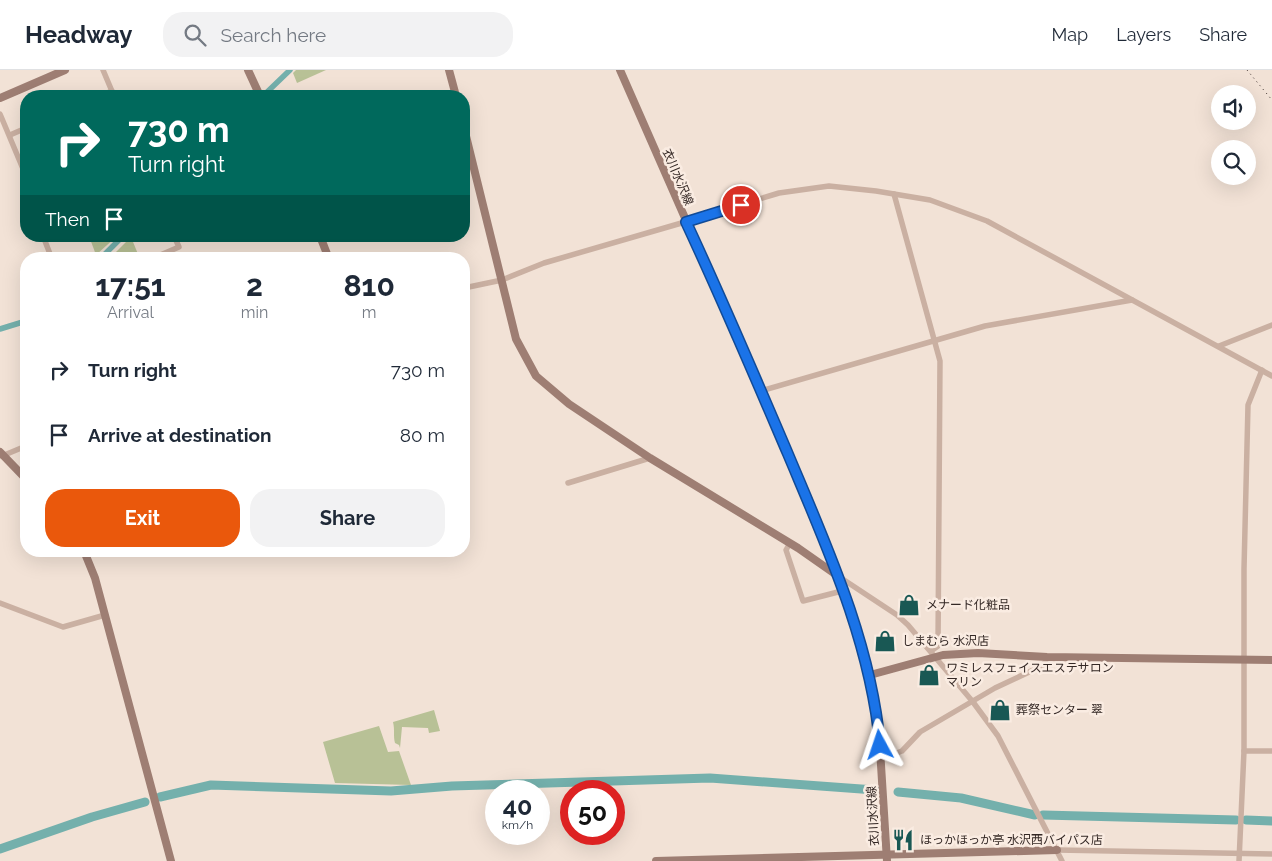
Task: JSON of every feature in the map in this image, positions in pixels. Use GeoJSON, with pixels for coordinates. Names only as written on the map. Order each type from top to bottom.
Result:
{"type":"FeatureCollection","features":[{"type":"Feature","properties":{"kind":"street"},"geometry":{"type":"LineString","coordinates":[[0,98],[65,70]]}},
{"type":"Feature","properties":{"kind":"street"},"geometry":{"type":"LineString","coordinates":[[104,70],[112,90]]}},
{"type":"Feature","properties":{"kind":"street"},"geometry":{"type":"LineString","coordinates":[[248,70],[257,90]]}},
{"type":"Feature","properties":{"kind":"street"},"geometry":{"type":"LineString","coordinates":[[449,70],[454,90]]}},
{"type":"Feature","properties":{"kind":"street","name":"衣川水沢線"},"geometry":{"type":"LineString","coordinates":[[620,70],[761,391],[838,576],[870,675],[878,716],[887,858]]}},
{"type":"Feature","properties":{"kind":"street"},"geometry":{"type":"LineString","coordinates":[[0,114],[20,161]]}},
{"type":"Feature","properties":{"kind":"street"},"geometry":{"type":"LineString","coordinates":[[10,135],[20,131]]}},
{"type":"Feature","properties":{"kind":"street"},"geometry":{"type":"LineString","coordinates":[[470,152],[516,340],[536,376],[568,404],[650,458],[790,543],[897,615],[934,654],[998,736],[1062,861]]}},
{"type":"Feature","properties":{"kind":"street"},"geometry":{"type":"LineString","coordinates":[[470,287],[502,280],[544,263],[779,193],[829,186],[894,194],[948,205],[988,221],[1272,376]]}},
{"type":"Feature","properties":{"kind":"street"},"geometry":{"type":"LineString","coordinates":[[894,194],[939,354],[941,378],[938,646],[934,654]]}},
{"type":"Feature","properties":{"kind":"street"},"geometry":{"type":"LineString","coordinates":[[167,252],[178,247],[176,242]]}},
{"type":"Feature","properties":{"kind":"street"},"geometry":{"type":"LineString","coordinates":[[761,391],[985,326],[1132,300]]}},
{"type":"Feature","properties":{"kind":"street"},"geometry":{"type":"LineString","coordinates":[[1219,346],[1272,325]]}},
{"type":"Feature","properties":{"kind":"street"},"geometry":{"type":"LineString","coordinates":[[1239,861],[1244,751],[1243,660],[1248,405],[1262,370]]}},
{"type":"Feature","properties":{"kind":"street"},"geometry":{"type":"LineString","coordinates":[[20,448],[1,455],[20,473]]}},
{"type":"Feature","properties":{"kind":"street"},"geometry":{"type":"LineString","coordinates":[[568,483],[650,458]]}},
{"type":"Feature","properties":{"kind":"street"},"geometry":{"type":"LineString","coordinates":[[790,543],[786,550],[803,601],[842,591]]}},
{"type":"Feature","properties":{"kind":"street"},"geometry":{"type":"LineString","coordinates":[[86,557],[106,615],[171,861]]}},
{"type":"Feature","properties":{"kind":"street"},"geometry":{"type":"LineString","coordinates":[[0,604],[63,627],[106,615]]}},
{"type":"Feature","properties":{"kind":"street"},"geometry":{"type":"LineString","coordinates":[[870,675],[934,654],[978,653],[1272,660]]}},
{"type":"Feature","properties":{"kind":"street"},"geometry":{"type":"LineString","coordinates":[[881,759],[902,751],[920,732],[1009,680],[1044,665],[1047,656]]}},
{"type":"Feature","properties":{"kind":"street"},"geometry":{"type":"LineString","coordinates":[[1244,751],[1272,751]]}},
{"type":"Feature","properties":{"kind":"street"},"geometry":{"type":"LineString","coordinates":[[656,861],[887,858],[1056,850],[1272,854]]}},
{"type":"Feature","properties":{"kind":"green space"},"geometry":{"type":"Polygon","coordinates":[[[296,70],[326,70],[297,83],[293,73],[296,70]]]}},
{"type":"Feature","properties":{"kind":"green space"},"geometry":{"type":"Polygon","coordinates":[[[91,242],[110,242],[99,252],[95,252],[91,242]]]}},
{"type":"Feature","properties":{"kind":"green space"},"geometry":{"type":"Polygon","coordinates":[[[126,242],[133,242],[137,252],[116,252],[126,242]]]}},
{"type":"Feature","properties":{"kind":"green space"},"geometry":{"type":"Polygon","coordinates":[[[434,710],[440,731],[429,733],[428,728],[402,727],[400,748],[395,743],[393,722],[434,710]]]}},
{"type":"Feature","properties":{"kind":"green space"},"geometry":{"type":"Polygon","coordinates":[[[379,726],[388,752],[399,751],[411,785],[335,783],[323,742],[379,726]]]}},
{"type":"Feature","properties":{"kind":"waterway"},"geometry":{"type":"LineString","coordinates":[[269,90],[290,70]]}},
{"type":"Feature","properties":{"kind":"waterway"},"geometry":{"type":"LineString","coordinates":[[107,252],[117,242]]}},
{"type":"Feature","properties":{"kind":"waterway"},"geometry":{"type":"LineString","coordinates":[[0,329],[20,323]]}},
{"type":"Feature","properties":{"kind":"waterway"},"geometry":{"type":"LineString","coordinates":[[160,797],[211,785],[391,791],[452,786],[710,778],[875,790]]}},
{"type":"Feature","properties":{"kind":"waterway"},"geometry":{"type":"LineString","coordinates":[[898,792],[961,798],[1035,815]]}},
{"type":"Feature","properties":{"kind":"waterway"},"geometry":{"type":"LineString","coordinates":[[0,849],[92,817],[145,802]]}},
{"type":"Feature","properties":{"kind":"waterway"},"geometry":{"type":"LineString","coordinates":[[1043,815],[1236,820]]}},
{"type":"Feature","properties":{"kind":"waterway"},"geometry":{"type":"LineString","coordinates":[[1246,820],[1272,821]]}},
{"type":"Feature","properties":{"kind":"railway"},"geometry":{"type":"LineString","coordinates":[[1247,70],[1272,100]]}},
{"type":"Feature","properties":{"kind":"place","name":"メナード化粧品"},"geometry":{"type":"Point","coordinates":[909,605]}},
{"type":"Feature","properties":{"kind":"place","name":"しまむら 水沢店"},"geometry":{"type":"Point","coordinates":[885,641]}},
{"type":"Feature","properties":{"kind":"place","name":"ワミレスフェイスエステサロン マリン"},"geometry":{"type":"Point","coordinates":[929,675]}},
{"type":"Feature","properties":{"kind":"place","name":"葬祭センター 翠"},"geometry":{"type":"Point","coordinates":[1000,710]}},
{"type":"Feature","properties":{"kind":"place","name":"ほっかほっか亭 水沢西バイパス店"},"geometry":{"type":"Point","coordinates":[903,840]}},
{"type":"Feature","properties":{"kind":"route"},"geometry":{"type":"LineString","coordinates":[[741,205],[686,222],[761,391],[838,576],[870,675],[878,716],[880,745]]}}]}
